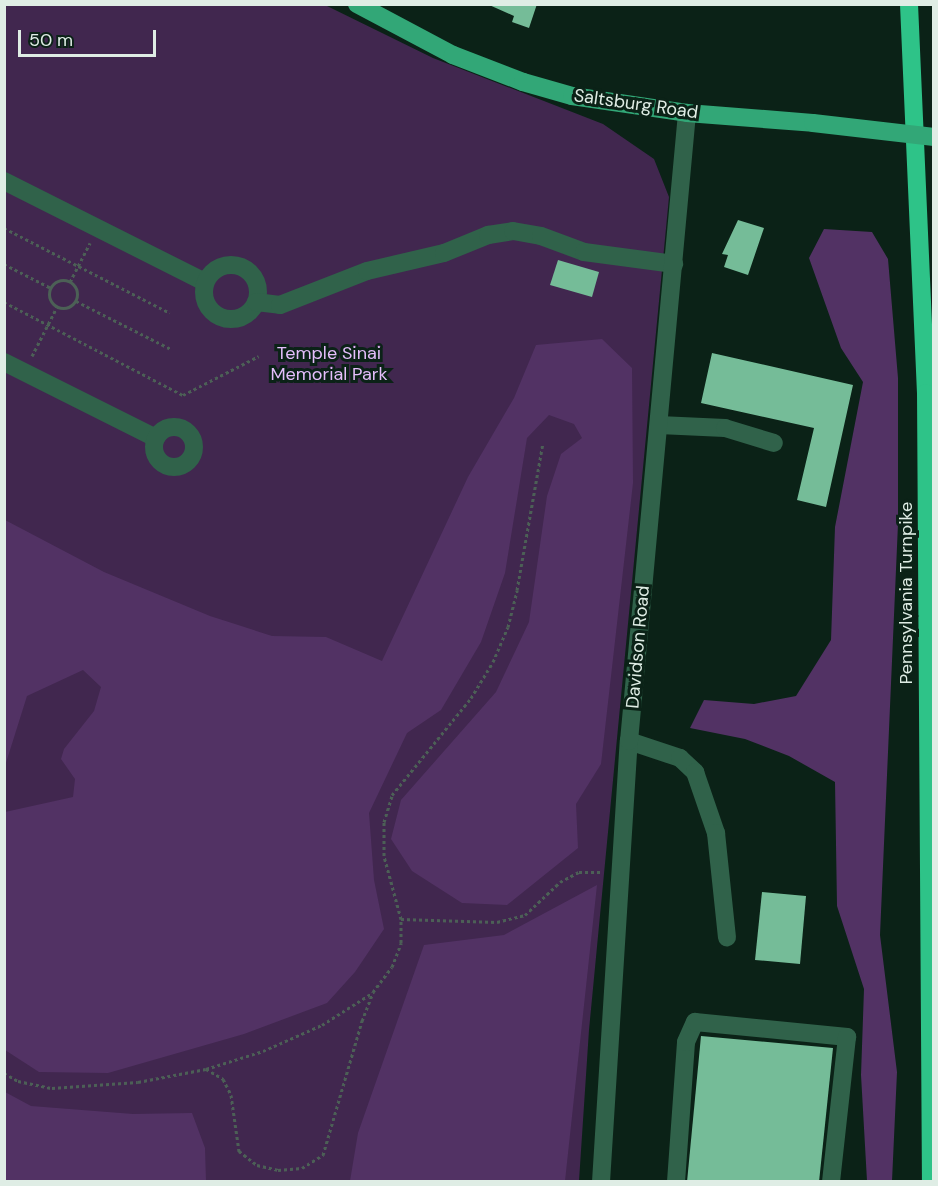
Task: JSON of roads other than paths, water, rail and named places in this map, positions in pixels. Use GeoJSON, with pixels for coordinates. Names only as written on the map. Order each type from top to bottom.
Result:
{"type":"FeatureCollection","features":[{"type":"Feature","properties":{"kind":"highway","name":"Pennsylvania Turnpike"},"geometry":{"type":"LineString","coordinates":[[909,4],[926,393],[931,1182]]}},
{"type":"Feature","properties":{"kind":"main road","name":"Saltsburg Road"},"geometry":{"type":"LineString","coordinates":[[357,4],[453,55],[523,82],[572,96],[687,112],[933,137]]}},
{"type":"Feature","properties":{"kind":"street","name":"Davidson Road"},"geometry":{"type":"LineString","coordinates":[[601,1182],[629,741],[687,112]]}},
{"type":"Feature","properties":{"kind":"street"},"geometry":{"type":"LineString","coordinates":[[4,181],[206,282]]}},
{"type":"Feature","properties":{"kind":"street"},"geometry":{"type":"LineString","coordinates":[[256,302],[280,306],[367,271],[444,253],[488,235],[513,231],[541,236],[584,252],[674,264]]}},
{"type":"Feature","properties":{"kind":"street"},"geometry":{"type":"LineString","coordinates":[[220,267],[240,267],[255,281],[256,302],[242,317],[221,317],[206,303],[206,282],[220,267]]}},
{"type":"Feature","properties":{"kind":"street"},"geometry":{"type":"LineString","coordinates":[[4,362],[156,438]]}},
{"type":"Feature","properties":{"kind":"street"},"geometry":{"type":"LineString","coordinates":[[659,425],[725,428],[774,443]]}},
{"type":"Feature","properties":{"kind":"street"},"geometry":{"type":"LineString","coordinates":[[629,741],[680,758],[695,772],[716,833],[727,937]]}},
{"type":"Feature","properties":{"kind":"street"},"geometry":{"type":"LineString","coordinates":[[676,1182],[687,1041],[694,1022],[847,1037],[831,1182]]}},
{"type":"Feature","properties":{"kind":"park label","name":"Temple Sinai Memorial Park"},"geometry":{"type":"Point","coordinates":[329,364]}}]}
